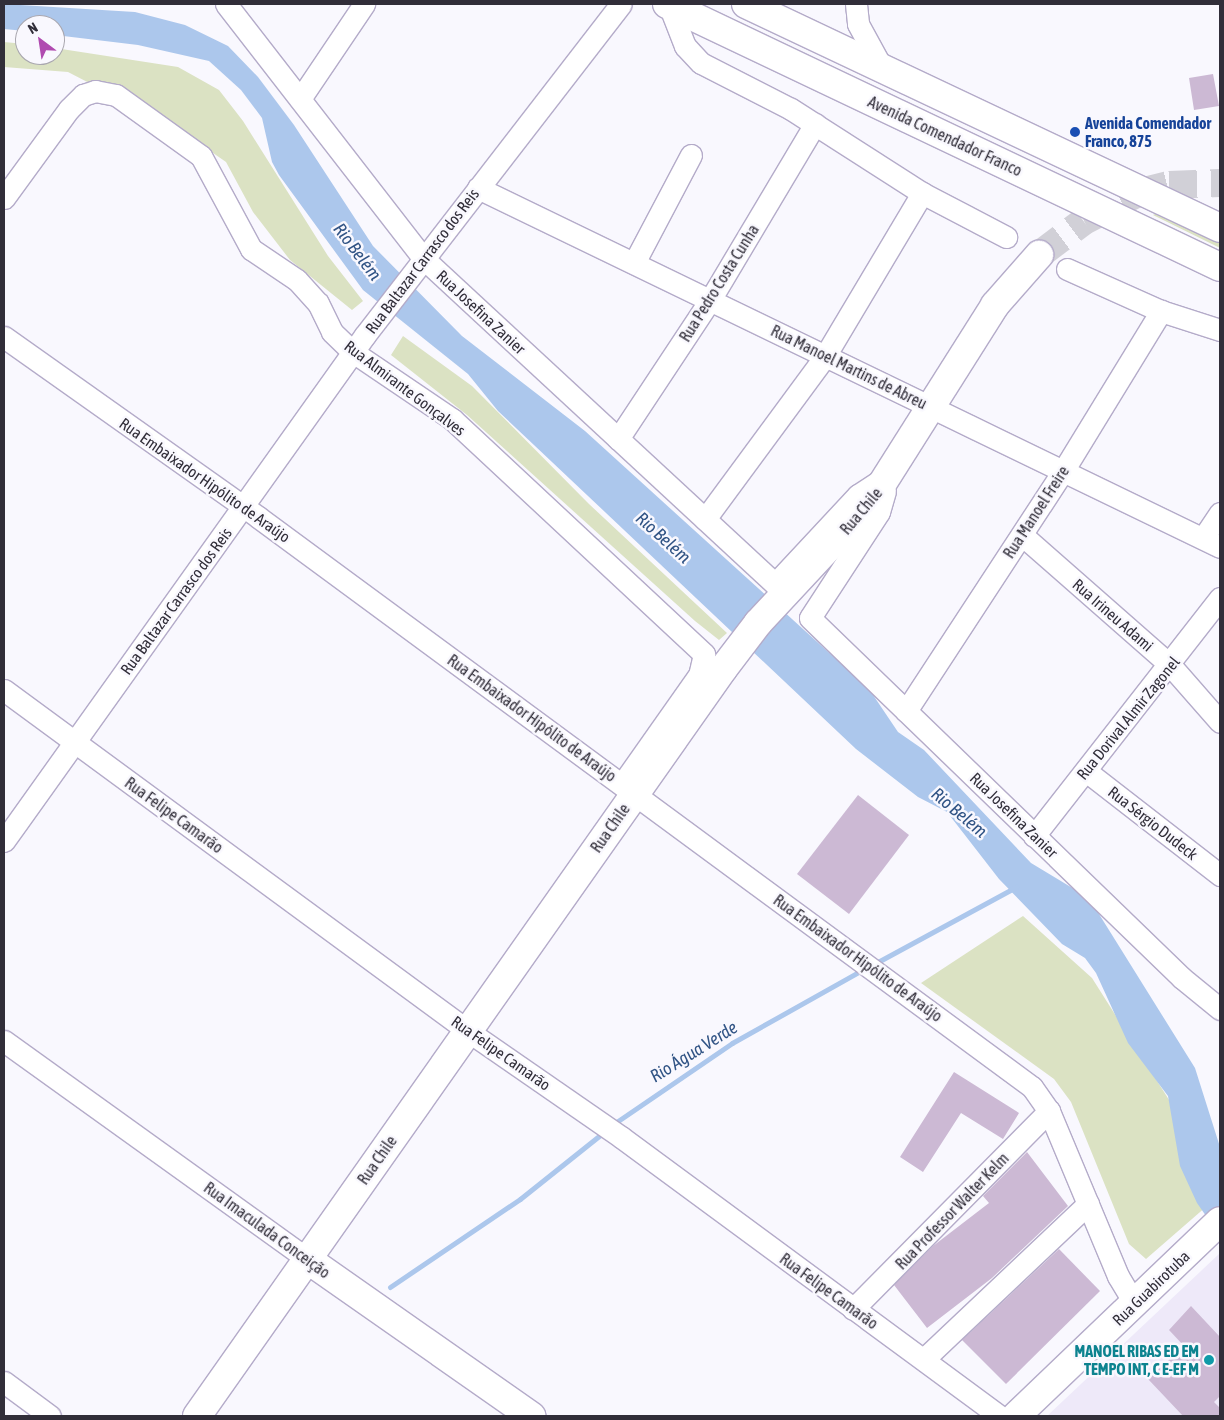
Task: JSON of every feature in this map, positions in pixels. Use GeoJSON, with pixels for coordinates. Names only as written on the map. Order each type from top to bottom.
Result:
{"type":"FeatureCollection","features":[{"type":"Feature","properties":{"kind":"main road","name":"Avenida Comendador Franco"},"geometry":{"type":"LineString","coordinates":[[668,4],[1220,266]]}},
{"type":"Feature","properties":{"kind":"main road"},"geometry":{"type":"LineString","coordinates":[[746,4],[1220,228]]}},
{"type":"Feature","properties":{"kind":"main road","name":"Rua Chile"},"geometry":{"type":"LineString","coordinates":[[196,1416],[468,1031],[628,788],[695,707],[758,624],[850,526],[891,474],[995,305],[1039,254]]}},
{"type":"Feature","properties":{"kind":"main road","name":"Rua Guabirotuba"},"geometry":{"type":"LineString","coordinates":[[1016,1416],[1211,1230]]}},
{"type":"Feature","properties":{"kind":"main road","name":"Rua Imaculada Conceição"},"geometry":{"type":"LineString","coordinates":[[308,1259],[531,1416]]}},
{"type":"Feature","properties":{"kind":"street","name":"Rua Josefina Zanier"},"geometry":{"type":"LineString","coordinates":[[226,4],[300,99],[420,262],[618,439],[774,584],[858,495],[891,474]]}},
{"type":"Feature","properties":{"kind":"street"},"geometry":{"type":"LineString","coordinates":[[300,99],[364,4]]}},
{"type":"Feature","properties":{"kind":"street","name":"Rua Baltazar Carrasco dos Reis"},"geometry":{"type":"LineString","coordinates":[[4,841],[359,344],[420,262],[621,4]]}},
{"type":"Feature","properties":{"kind":"street","name":"Avenida Comendador Franco"},"geometry":{"type":"LineString","coordinates":[[668,4],[685,46],[701,63],[815,124],[922,193],[1006,237]]}},
{"type":"Feature","properties":{"kind":"street"},"geometry":{"type":"LineString","coordinates":[[856,4],[858,24],[882,68]]}},
{"type":"Feature","properties":{"kind":"street","name":"Rua Almirante Gonçalves"},"geometry":{"type":"LineString","coordinates":[[4,198],[83,95],[95,91],[116,95],[201,156],[251,249],[298,280],[318,303],[332,332],[359,344],[452,419],[704,654],[699,675],[628,788]]}},
{"type":"Feature","properties":{"kind":"street","name":"Rua Pedro Costa Cunha"},"geometry":{"type":"LineString","coordinates":[[618,439],[710,300],[815,124]]}},
{"type":"Feature","properties":{"kind":"street"},"geometry":{"type":"LineString","coordinates":[[634,263],[691,155]]}},
{"type":"Feature","properties":{"kind":"street","name":"Rua Manoel Martins de Abreu"},"geometry":{"type":"LineString","coordinates":[[478,188],[1212,543]]}},
{"type":"Feature","properties":{"kind":"street"},"geometry":{"type":"LineString","coordinates":[[705,519],[825,356],[922,193]]}},
{"type":"Feature","properties":{"kind":"street"},"geometry":{"type":"LineString","coordinates":[[1067,269],[1161,311],[1220,330]]}},
{"type":"Feature","properties":{"kind":"street","name":"Rua Manoel Freire"},"geometry":{"type":"LineString","coordinates":[[906,711],[1063,471],[1161,311]]}},
{"type":"Feature","properties":{"kind":"street","name":"Rua Embaixador Hipólito de Araújo"},"geometry":{"type":"LineString","coordinates":[[4,337],[243,506],[1032,1087],[1049,1111],[1118,1276],[1134,1304]]}},
{"type":"Feature","properties":{"kind":"street","name":"Rua Josefina Zanier"},"geometry":{"type":"LineString","coordinates":[[891,474],[879,512],[810,618],[1182,978],[1220,1009]]}},
{"type":"Feature","properties":{"kind":"street"},"geometry":{"type":"LineString","coordinates":[[1212,543],[1220,512]]}},
{"type":"Feature","properties":{"kind":"street","name":"Rua Irineu Adami"},"geometry":{"type":"LineString","coordinates":[[1022,535],[1171,666],[1220,722]]}},
{"type":"Feature","properties":{"kind":"street","name":"Rua Dorival Almir Zagonel"},"geometry":{"type":"LineString","coordinates":[[1034,836],[1171,666],[1220,598]]}},
{"type":"Feature","properties":{"kind":"street","name":"Rua Felipe Camarão"},"geometry":{"type":"LineString","coordinates":[[4,690],[468,1031],[621,1137],[999,1416]]}},
{"type":"Feature","properties":{"kind":"street","name":"Rua Sérgio Dudeck"},"geometry":{"type":"LineString","coordinates":[[1086,771],[1220,875]]}},
{"type":"Feature","properties":{"kind":"street","name":"Rua Imaculada Conceição"},"geometry":{"type":"LineString","coordinates":[[4,1041],[308,1259]]}},
{"type":"Feature","properties":{"kind":"street","name":"Rua Professor Walter Kelm"},"geometry":{"type":"LineString","coordinates":[[853,1309],[1049,1111]]}},
{"type":"Feature","properties":{"kind":"street"},"geometry":{"type":"LineString","coordinates":[[924,1359],[1088,1204]]}},
{"type":"Feature","properties":{"kind":"street"},"geometry":{"type":"LineString","coordinates":[[4,1382],[50,1416]]}},
{"type":"Feature","properties":{"kind":"shaded area"},"geometry":{"type":"Polygon","coordinates":[[[1220,1253],[1220,1416],[1047,1416],[1202,1270],[1220,1253]]]}},
{"type":"Feature","properties":{"kind":"green space"},"geometry":{"type":"Polygon","coordinates":[[[4,42],[15,43],[15,65],[65,65],[65,50],[178,67],[219,90],[243,121],[328,256],[363,301],[352,310],[290,260],[253,212],[226,162],[180,130],[68,72],[4,67],[4,42]]]}},
{"type":"Feature","properties":{"kind":"green space"},"geometry":{"type":"Polygon","coordinates":[[[1169,207],[1220,232],[1220,248],[1153,215],[1169,207]]]}},
{"type":"Feature","properties":{"kind":"green space"},"geometry":{"type":"Polygon","coordinates":[[[403,336],[472,386],[589,504],[727,633],[719,640],[695,621],[467,415],[391,355],[403,336]]]}},
{"type":"Feature","properties":{"kind":"green space"},"geometry":{"type":"Polygon","coordinates":[[[1023,916],[1092,978],[1183,1122],[1215,1199],[1146,1259],[1129,1244],[1071,1102],[1054,1079],[921,983],[1023,916]]]}},
{"type":"Feature","properties":{"kind":"water","name":"Rio Belém"},"geometry":{"type":"Polygon","coordinates":[[[4,4],[135,12],[185,25],[228,46],[258,77],[294,125],[373,246],[462,336],[585,431],[869,689],[898,732],[924,750],[1031,863],[1089,898],[1195,1068],[1220,1147],[1220,1236],[1197,1203],[1180,1166],[1168,1096],[1128,1043],[1096,973],[1085,958],[1062,944],[999,879],[947,812],[918,797],[856,749],[498,411],[468,374],[363,290],[279,175],[272,162],[262,118],[241,90],[209,61],[138,45],[65,36],[65,15],[15,15],[15,30],[4,29],[4,4]]]}},
{"type":"Feature","properties":{"kind":"building"},"geometry":{"type":"Polygon","coordinates":[[[1213,74],[1219,106],[1194,110],[1189,78],[1213,74]]]}},
{"type":"Feature","properties":{"kind":"building"},"geometry":{"type":"Polygon","coordinates":[[[858,795],[909,835],[849,914],[797,874],[858,795]]]}},
{"type":"Feature","properties":{"kind":"building"},"geometry":{"type":"Polygon","coordinates":[[[954,1072],[1019,1113],[1003,1139],[961,1113],[923,1172],[900,1157],[954,1072]]]}},
{"type":"Feature","properties":{"kind":"building"},"geometry":{"type":"Polygon","coordinates":[[[1027,1152],[1068,1206],[992,1278],[927,1328],[894,1285],[933,1246],[989,1203],[983,1196],[1027,1152]]]}},
{"type":"Feature","properties":{"kind":"building"},"geometry":{"type":"Polygon","coordinates":[[[1059,1249],[1100,1291],[1006,1384],[962,1340],[1059,1249]]]}},
{"type":"Feature","properties":{"kind":"building","name":"MANOEL RIBAS ED EM TEMPO INT, C E-EF M"},"geometry":{"type":"Polygon","coordinates":[[[1191,1306],[1220,1337],[1220,1396],[1214,1402],[1220,1408],[1220,1416],[1183,1416],[1148,1379],[1184,1346],[1169,1330],[1191,1306]]]}},
{"type":"Feature","properties":{"kind":"waterway","name":"Rio Água Verde"},"geometry":{"type":"LineString","coordinates":[[874,964],[1016,887]]}},
{"type":"Feature","properties":{"kind":"waterway","name":"Rio Água Verde"},"geometry":{"type":"LineString","coordinates":[[612,1125],[732,1043],[864,969]]}},
{"type":"Feature","properties":{"kind":"waterway","name":"Rio Água Verde"},"geometry":{"type":"LineString","coordinates":[[390,1287],[520,1199],[604,1132]]}},
{"type":"Feature","properties":{"kind":"tunnel"},"geometry":{"type":"LineString","coordinates":[[1039,255],[1084,221],[1140,192],[1169,185],[1220,183]]}},
{"type":"Feature","properties":{"kind":"place","name":"Avenida Comendador Franco, 875"},"geometry":{"type":"Point","coordinates":[1075,132]}},
{"type":"Feature","properties":{"kind":"place","name":"MANOEL RIBAS ED EM TEMPO INT, C E-EF M"},"geometry":{"type":"Point","coordinates":[1209,1360]}}]}
